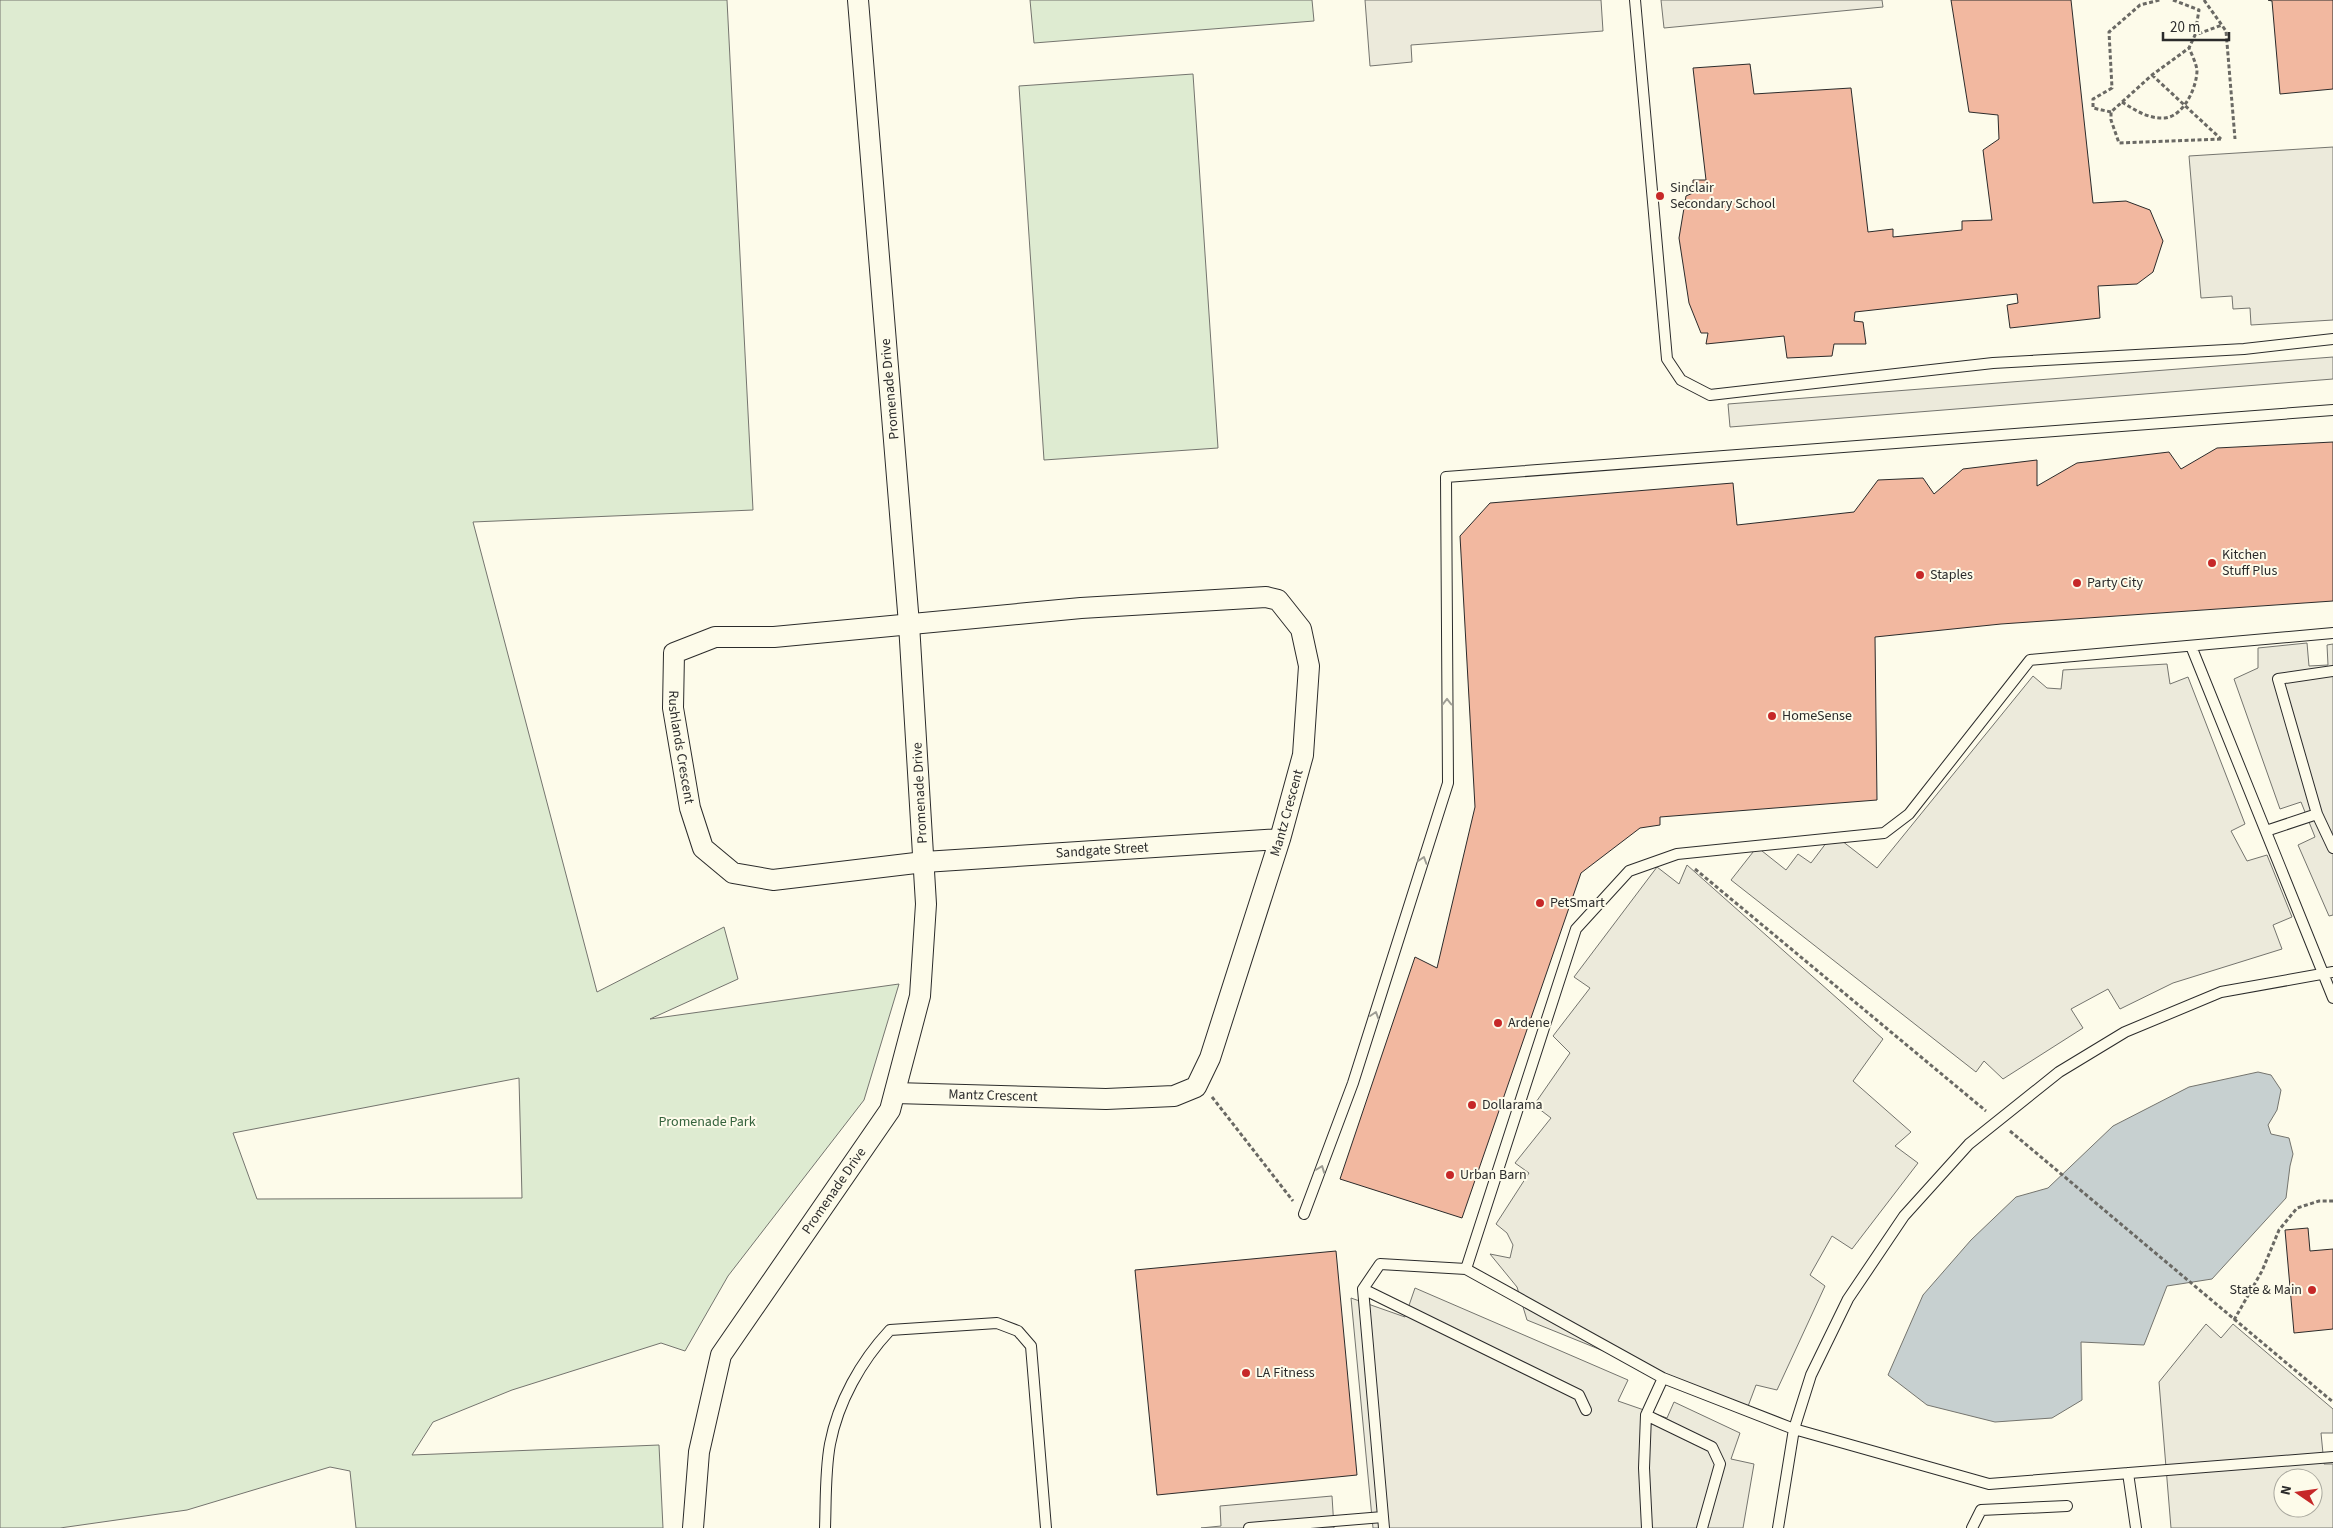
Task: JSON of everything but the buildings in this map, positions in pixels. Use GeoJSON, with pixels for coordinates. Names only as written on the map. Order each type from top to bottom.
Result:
{"type":"FeatureCollection","features":[{"type":"Feature","properties":{"kind":"street","name":"Promenade Drive"},"geometry":{"type":"LineString","coordinates":[[693,1528],[699,1452],[722,1355],[890,1110],[920,996],[926,904],[910,624],[858,0]]}},
{"type":"Feature","properties":{"kind":"street","name":"Mantz Crescent"},"geometry":{"type":"LineString","coordinates":[[895,1093],[1106,1099],[1174,1096],[1196,1087],[1210,1058],[1280,838],[1303,755],[1309,666],[1301,629],[1278,600],[1266,597],[1082,608],[910,624]]}},
{"type":"Feature","properties":{"kind":"street","name":"Rushlands Crescent"},"geometry":{"type":"LineString","coordinates":[[910,624],[774,637],[715,637],[674,653],[673,708],[690,808],[703,848],[733,873],[773,880],[924,862]]}},
{"type":"Feature","properties":{"kind":"street","name":"Sandgate Street"},"geometry":{"type":"LineString","coordinates":[[924,862],[1280,838]]}},
{"type":"Feature","properties":{"kind":"lane"},"geometry":{"type":"LineString","coordinates":[[1635,0],[1667,359],[1681,380],[1710,395],[1992,363],[2244,349],[2333,339]]}},
{"type":"Feature","properties":{"kind":"lane"},"geometry":{"type":"LineString","coordinates":[[1304,1214],[1353,1083],[1448,783],[1446,477],[2333,410]]}},
{"type":"Feature","properties":{"kind":"lane"},"geometry":{"type":"LineString","coordinates":[[1466,1269],[1576,929],[1629,871],[1677,854],[1884,833],[1908,814],[2030,660],[2333,633]]}},
{"type":"Feature","properties":{"kind":"lane"},"geometry":{"type":"LineString","coordinates":[[2191,646],[2266,831],[2328,973],[2333,998]]}},
{"type":"Feature","properties":{"kind":"lane"},"geometry":{"type":"LineString","coordinates":[[2333,671],[2278,679],[2317,814],[2333,848]]}},
{"type":"Feature","properties":{"kind":"lane"},"geometry":{"type":"LineString","coordinates":[[2266,831],[2317,814]]}},
{"type":"Feature","properties":{"kind":"lane"},"geometry":{"type":"LineString","coordinates":[[1778,1528],[1794,1429],[1811,1375],[1848,1299],[1904,1216],[1969,1144],[1996,1120],[2059,1072],[2125,1032],[2221,992],[2328,973]]}},
{"type":"Feature","properties":{"kind":"lane"},"geometry":{"type":"LineString","coordinates":[[1384,1528],[1363,1289],[1380,1264],[1466,1269],[1663,1378],[1794,1429],[1989,1484],[2333,1457]]}},
{"type":"Feature","properties":{"kind":"lane"},"geometry":{"type":"LineString","coordinates":[[1363,1289],[1579,1395],[1586,1410]]}},
{"type":"Feature","properties":{"kind":"lane"},"geometry":{"type":"LineString","coordinates":[[825,1528],[830,1444],[846,1396],[871,1350],[890,1330],[996,1323],[1018,1332],[1031,1346],[1046,1528]]}},
{"type":"Feature","properties":{"kind":"lane"},"geometry":{"type":"LineString","coordinates":[[1646,1528],[1644,1468],[1646,1415],[1663,1378]]}},
{"type":"Feature","properties":{"kind":"lane"},"geometry":{"type":"LineString","coordinates":[[1646,1415],[1712,1447],[1720,1464],[1702,1528]]}},
{"type":"Feature","properties":{"kind":"lane"},"geometry":{"type":"LineString","coordinates":[[2128,1473],[2136,1528]]}},
{"type":"Feature","properties":{"kind":"lane"},"geometry":{"type":"LineString","coordinates":[[1972,1528],[1981,1510],[2067,1506]]}},
{"type":"Feature","properties":{"kind":"lane"},"geometry":{"type":"LineString","coordinates":[[1249,1528],[1383,1516]]}},
{"type":"Feature","properties":{"kind":"path"},"geometry":{"type":"LineString","coordinates":[[2111,112],[2093,108],[2093,99],[2112,88],[2109,32],[2140,6],[2160,0]]}},
{"type":"Feature","properties":{"kind":"path"},"geometry":{"type":"LineString","coordinates":[[2152,75],[2221,139],[2119,143],[2111,120],[2111,112],[2152,75],[2189,48],[2195,35],[2199,10],[2173,0]]}},
{"type":"Feature","properties":{"kind":"path"},"geometry":{"type":"LineString","coordinates":[[2204,0],[2226,31],[2235,139]]}},
{"type":"Feature","properties":{"kind":"path"},"geometry":{"type":"LineString","coordinates":[[2195,35],[2222,25]]}},
{"type":"Feature","properties":{"kind":"path"},"geometry":{"type":"LineString","coordinates":[[2122,102],[2144,115],[2166,118],[2178,113],[2196,86],[2197,68],[2189,48]]}},
{"type":"Feature","properties":{"kind":"path"},"geometry":{"type":"LineString","coordinates":[[1677,854],[2333,1402]]}},
{"type":"Feature","properties":{"kind":"path"},"geometry":{"type":"LineString","coordinates":[[1199,1081],[1304,1214]]}},
{"type":"Feature","properties":{"kind":"path"},"geometry":{"type":"LineString","coordinates":[[2234,1320],[2262,1271],[2279,1230],[2297,1208],[2319,1201],[2333,1201]]}},
{"type":"Feature","properties":{"kind":"green space","name":"Promenade Park"},"geometry":{"type":"Polygon","coordinates":[[[0,0],[727,0],[753,510],[473,522],[597,992],[724,927],[738,979],[650,1019],[899,984],[864,1100],[728,1276],[685,1351],[661,1343],[512,1390],[433,1422],[412,1455],[659,1445],[663,1528],[356,1528],[350,1471],[330,1467],[187,1510],[60,1528],[0,1528],[0,0]],[[519,1078],[233,1133],[257,1199],[522,1198],[519,1078]]]}},
{"type":"Feature","properties":{"kind":"green space"},"geometry":{"type":"Polygon","coordinates":[[[1030,0],[1312,0],[1314,21],[1034,43],[1030,0]]]}},
{"type":"Feature","properties":{"kind":"green space"},"geometry":{"type":"Polygon","coordinates":[[[1193,74],[1218,448],[1044,460],[1019,86],[1193,74]]]}},
{"type":"Feature","properties":{"kind":"shaded area"},"geometry":{"type":"Polygon","coordinates":[[[1365,0],[1601,0],[1603,31],[1411,45],[1412,62],[1370,66],[1365,0]]]}},
{"type":"Feature","properties":{"kind":"shaded area"},"geometry":{"type":"Polygon","coordinates":[[[1661,0],[1882,0],[1883,7],[1664,28],[1661,0]]]}},
{"type":"Feature","properties":{"kind":"shaded area"},"geometry":{"type":"Polygon","coordinates":[[[2333,147],[2333,320],[2251,325],[2250,308],[2233,309],[2232,296],[2201,298],[2189,156],[2333,147]]]}},
{"type":"Feature","properties":{"kind":"shaded area"},"geometry":{"type":"Polygon","coordinates":[[[2333,357],[2333,379],[1730,427],[1728,404],[2333,357]]]}},
{"type":"Feature","properties":{"kind":"shaded area"},"geometry":{"type":"Polygon","coordinates":[[[2307,643],[2309,666],[2328,665],[2327,645],[2333,644],[2333,915],[2329,916],[2298,845],[2315,837],[2301,802],[2280,809],[2234,679],[2258,668],[2258,648],[2307,643]]]}},
{"type":"Feature","properties":{"kind":"shaded area"},"geometry":{"type":"Polygon","coordinates":[[[2167,664],[2170,684],[2188,677],[2245,824],[2231,831],[2247,861],[2267,855],[2292,917],[2273,925],[2282,949],[2173,983],[2120,1009],[2108,989],[2071,1009],[2083,1028],[2003,1079],[1984,1061],[1976,1072],[1731,880],[1757,847],[1786,870],[1798,854],[1811,863],[1833,834],[1877,868],[2033,676],[2047,688],[2061,689],[2063,670],[2167,664]]]}},
{"type":"Feature","properties":{"kind":"shaded area"},"geometry":{"type":"Polygon","coordinates":[[[1687,865],[1883,1039],[1853,1081],[1911,1132],[1895,1146],[1918,1163],[1852,1249],[1832,1236],[1810,1275],[1825,1286],[1777,1390],[1756,1385],[1747,1409],[1527,1320],[1517,1287],[1490,1254],[1510,1258],[1513,1245],[1507,1233],[1496,1224],[1529,1173],[1515,1163],[1551,1118],[1534,1105],[1570,1053],[1553,1036],[1590,988],[1574,977],[1657,867],[1679,884],[1687,865]]]}},
{"type":"Feature","properties":{"kind":"shaded area"},"geometry":{"type":"Polygon","coordinates":[[[2258,1072],[2271,1075],[2281,1090],[2277,1110],[2268,1125],[2271,1134],[2289,1138],[2293,1154],[2286,1198],[2212,1279],[2167,1286],[2144,1345],[2081,1342],[2082,1400],[2052,1418],[1995,1422],[1927,1405],[1888,1375],[1923,1295],[1971,1240],[2016,1197],[2048,1188],[2113,1126],[2189,1087],[2258,1072]]]}},
{"type":"Feature","properties":{"kind":"shaded area"},"geometry":{"type":"Polygon","coordinates":[[[1415,1288],[1628,1380],[1618,1401],[1667,1418],[1674,1402],[1740,1433],[1731,1459],[1754,1464],[1743,1528],[1373,1528],[1351,1298],[1405,1317],[1415,1288]]]}},
{"type":"Feature","properties":{"kind":"shaded area"},"geometry":{"type":"Polygon","coordinates":[[[2206,1324],[2221,1338],[2233,1324],[2333,1409],[2333,1433],[2321,1433],[2324,1464],[2333,1464],[2333,1528],[2171,1528],[2159,1382],[2206,1324]]]}},
{"type":"Feature","properties":{"kind":"shaded area"},"geometry":{"type":"Polygon","coordinates":[[[1332,1496],[1334,1528],[1201,1528],[1221,1526],[1220,1506],[1332,1496]]]}},
{"type":"Feature","properties":{"kind":"place","name":"Sinclair Secondary School"},"geometry":{"type":"Point","coordinates":[1660,196]}},
{"type":"Feature","properties":{"kind":"place","name":"Kitchen Stuff Plus"},"geometry":{"type":"Point","coordinates":[2212,563]}},
{"type":"Feature","properties":{"kind":"place","name":"Staples"},"geometry":{"type":"Point","coordinates":[1920,575]}},
{"type":"Feature","properties":{"kind":"place","name":"Party City"},"geometry":{"type":"Point","coordinates":[2077,583]}},
{"type":"Feature","properties":{"kind":"place","name":"HomeSense"},"geometry":{"type":"Point","coordinates":[1772,716]}},
{"type":"Feature","properties":{"kind":"place","name":"PetSmart"},"geometry":{"type":"Point","coordinates":[1540,903]}},
{"type":"Feature","properties":{"kind":"place","name":"Ardene"},"geometry":{"type":"Point","coordinates":[1498,1023]}},
{"type":"Feature","properties":{"kind":"place","name":"Dollarama"},"geometry":{"type":"Point","coordinates":[1472,1105]}},
{"type":"Feature","properties":{"kind":"place","name":"Urban Barn"},"geometry":{"type":"Point","coordinates":[1450,1175]}},
{"type":"Feature","properties":{"kind":"place","name":"State & Main"},"geometry":{"type":"Point","coordinates":[2312,1290]}},
{"type":"Feature","properties":{"kind":"place","name":"LA Fitness"},"geometry":{"type":"Point","coordinates":[1246,1373]}}]}
